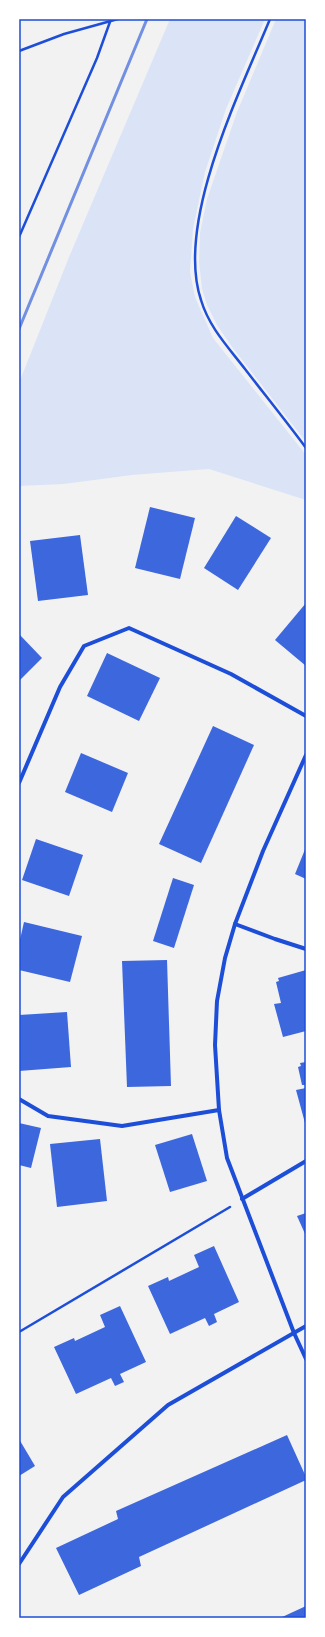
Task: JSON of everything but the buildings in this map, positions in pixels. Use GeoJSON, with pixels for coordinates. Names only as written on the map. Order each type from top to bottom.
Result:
{"type":"FeatureCollection","features":[{"type":"Feature","properties":{"kind":"street"},"geometry":{"type":"LineString","coordinates":[[19,783],[60,687],[84,646],[129,628],[230,674],[306,716]]}},
{"type":"Feature","properties":{"kind":"street"},"geometry":{"type":"LineString","coordinates":[[306,755],[263,851],[235,924],[225,958],[217,1001],[215,1045],[219,1110],[227,1158],[294,1333],[306,1359]]}},
{"type":"Feature","properties":{"kind":"street"},"geometry":{"type":"LineString","coordinates":[[235,924],[306,949]]}},
{"type":"Feature","properties":{"kind":"street"},"geometry":{"type":"LineString","coordinates":[[19,1099],[48,1116],[122,1126],[219,1110]]}},
{"type":"Feature","properties":{"kind":"street"},"geometry":{"type":"LineString","coordinates":[[242,1199],[306,1161]]}},
{"type":"Feature","properties":{"kind":"street"},"geometry":{"type":"LineString","coordinates":[[19,1564],[63,1497],[168,1405],[306,1326]]}},
{"type":"Feature","properties":{"kind":"path"},"geometry":{"type":"LineString","coordinates":[[19,237],[97,58],[112,19]]}},
{"type":"Feature","properties":{"kind":"path"},"geometry":{"type":"LineString","coordinates":[[19,52],[64,34],[118,19]]}},
{"type":"Feature","properties":{"kind":"path"},"geometry":{"type":"LineString","coordinates":[[270,19],[235,102],[218,148],[205,192],[196,235],[195,269],[200,300],[217,334],[306,448]]}},
{"type":"Feature","properties":{"kind":"path"},"geometry":{"type":"LineString","coordinates":[[19,1332],[242,1199]]}},
{"type":"Feature","properties":{"kind":"shaded area"},"geometry":{"type":"Polygon","coordinates":[[[170,19],[265,19],[226,109],[205,172],[193,229],[190,272],[195,297],[213,338],[306,455],[306,500],[209,469],[132,475],[64,484],[19,486],[19,383],[69,257],[170,19]]]}},
{"type":"Feature","properties":{"kind":"shaded area"},"geometry":{"type":"Polygon","coordinates":[[[276,19],[306,19],[306,442],[232,347],[217,325],[207,305],[202,289],[199,262],[200,233],[207,199],[237,112],[276,19]]]}},
{"type":"Feature","properties":{"kind":"railway"},"geometry":{"type":"LineString","coordinates":[[19,329],[147,19]]}}]}
